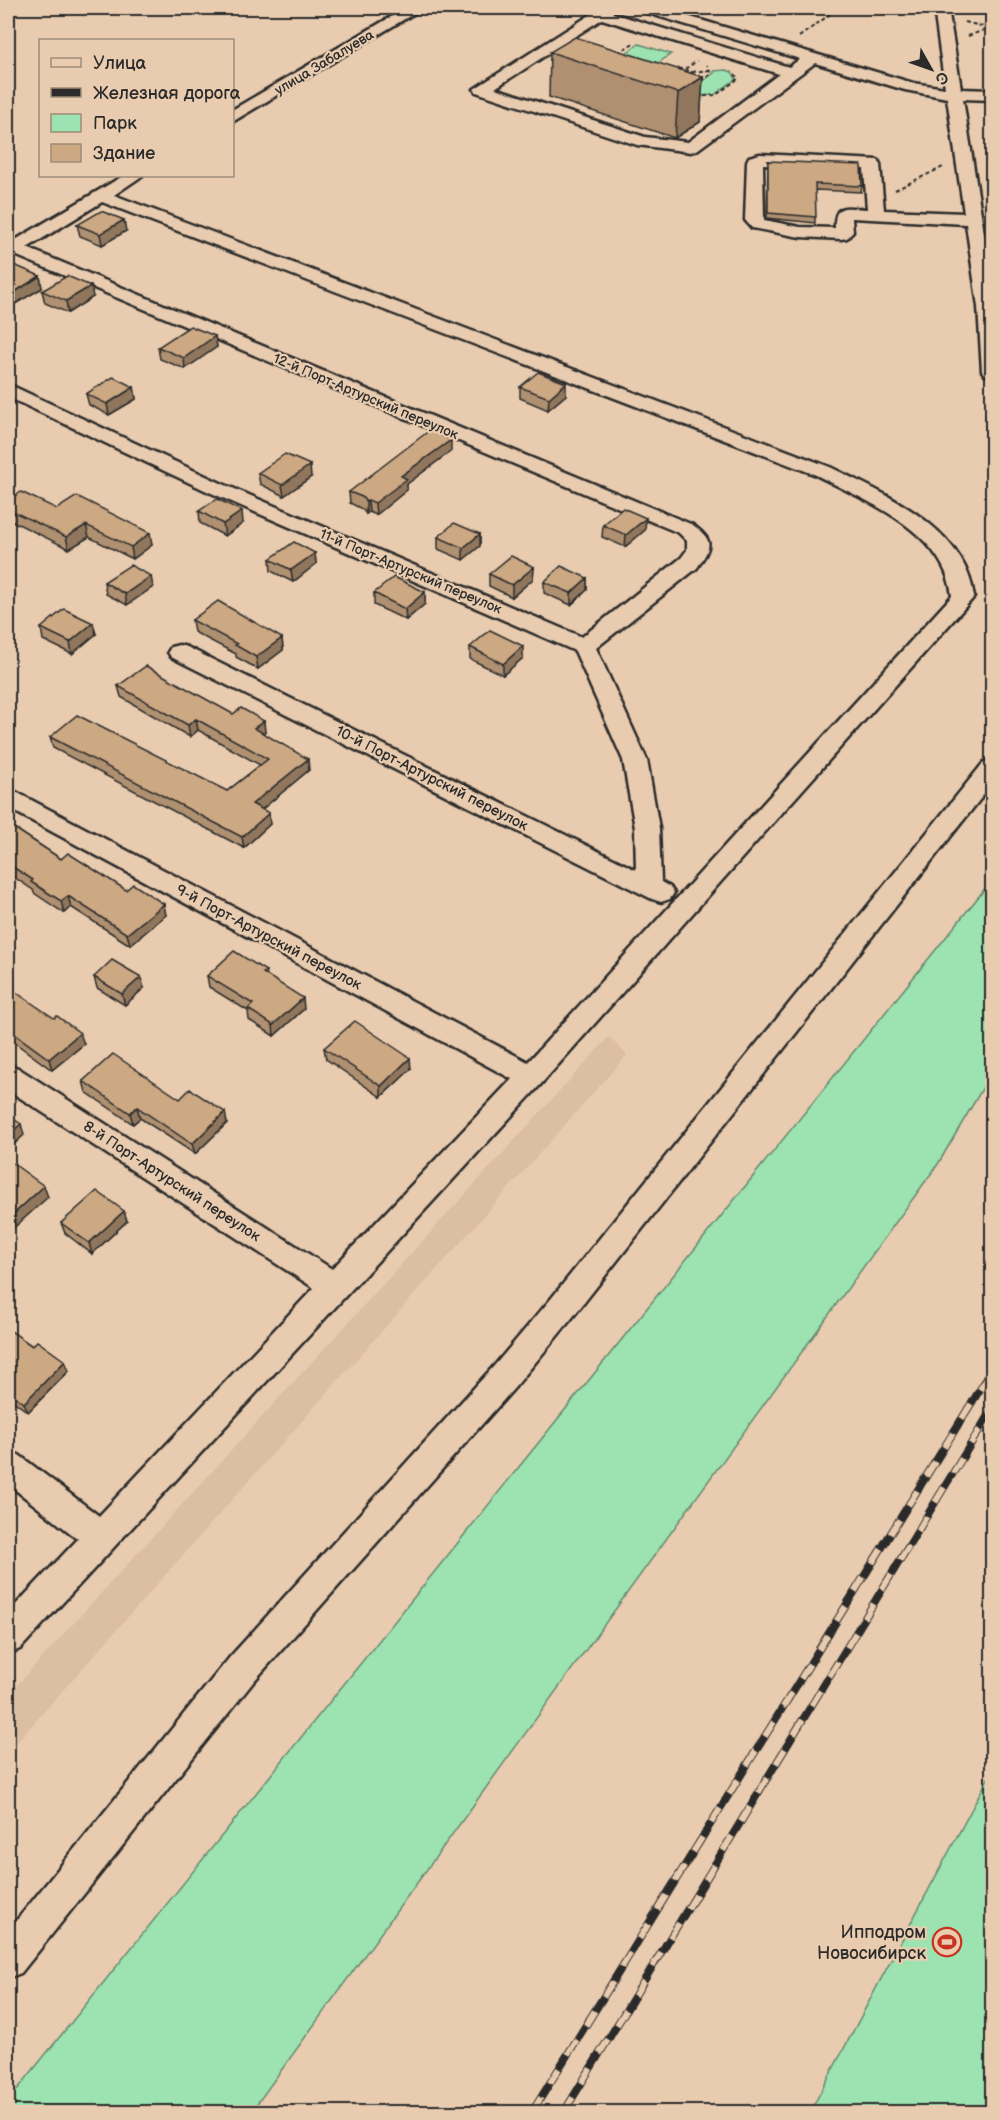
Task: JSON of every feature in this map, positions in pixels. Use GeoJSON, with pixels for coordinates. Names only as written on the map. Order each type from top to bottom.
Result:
{"type":"FeatureCollection","features":[{"type":"Feature","properties":{"kind":"street","name":"улица Забалуева"},"geometry":{"type":"LineString","coordinates":[[234,116],[416,8]]}},
{"type":"Feature","properties":{"kind":"street"},"geometry":{"type":"LineString","coordinates":[[646,8],[911,87],[954,94],[993,95]]}},
{"type":"Feature","properties":{"kind":"street"},"geometry":{"type":"LineString","coordinates":[[791,73],[605,11],[483,89],[643,142],[691,147],[813,57]]}},
{"type":"Feature","properties":{"kind":"street"},"geometry":{"type":"LineString","coordinates":[[942,11],[987,308],[993,371]]}},
{"type":"Feature","properties":{"kind":"street"},"geometry":{"type":"LineString","coordinates":[[876,208],[872,164],[760,159],[755,161],[754,220],[758,224],[801,232],[841,234],[844,232],[844,213],[876,208],[973,219]]}},
{"type":"Feature","properties":{"kind":"street"},"geometry":{"type":"LineString","coordinates":[[9,248],[132,177]]}},
{"type":"Feature","properties":{"kind":"street"},"geometry":{"type":"LineString","coordinates":[[8,1637],[531,1076],[963,597],[961,576],[947,555],[921,528],[887,505],[823,471],[100,196]]}},
{"type":"Feature","properties":{"kind":"street","name":"12-й Порт-Артурский переулок"},"geometry":{"type":"LineString","coordinates":[[9,248],[686,529],[698,539],[698,550],[689,563],[584,646]]}},
{"type":"Feature","properties":{"kind":"street","name":"11-й Порт-Артурский переулок"},"geometry":{"type":"LineString","coordinates":[[8,390],[216,488],[584,646]]}},
{"type":"Feature","properties":{"kind":"street"},"geometry":{"type":"LineString","coordinates":[[584,646],[635,760],[647,828],[649,887]]}},
{"type":"Feature","properties":{"kind":"street","name":"10-й Порт-Артурский переулок"},"geometry":{"type":"LineString","coordinates":[[179,652],[684,905]]}},
{"type":"Feature","properties":{"kind":"street"},"geometry":{"type":"LineString","coordinates":[[8,1960],[242,1669],[497,1385],[561,1310],[993,768]]}},
{"type":"Feature","properties":{"kind":"street","name":"9-й Порт-Артурский переулок"},"geometry":{"type":"LineString","coordinates":[[8,798],[531,1076]]}},
{"type":"Feature","properties":{"kind":"street","name":"8-й Порт-Артурский переулок"},"geometry":{"type":"LineString","coordinates":[[8,1076],[335,1286]]}},
{"type":"Feature","properties":{"kind":"street"},"geometry":{"type":"LineString","coordinates":[[8,1465],[101,1537]]}},
{"type":"Feature","properties":{"kind":"path"},"geometry":{"type":"LineString","coordinates":[[795,8],[942,11]]}},
{"type":"Feature","properties":{"kind":"path"},"geometry":{"type":"LineString","coordinates":[[823,8],[829,9]]}},
{"type":"Feature","properties":{"kind":"path"},"geometry":{"type":"LineString","coordinates":[[964,13],[979,8]]}},
{"type":"Feature","properties":{"kind":"path"},"geometry":{"type":"LineString","coordinates":[[783,48],[827,17],[829,9]]}},
{"type":"Feature","properties":{"kind":"path"},"geometry":{"type":"LineString","coordinates":[[965,22],[993,29]]}},
{"type":"Feature","properties":{"kind":"path"},"geometry":{"type":"LineString","coordinates":[[968,36],[987,29]]}},
{"type":"Feature","properties":{"kind":"path"},"geometry":{"type":"LineString","coordinates":[[611,58],[638,42]]}},
{"type":"Feature","properties":{"kind":"path"},"geometry":{"type":"LineString","coordinates":[[619,52],[630,56]]}},
{"type":"Feature","properties":{"kind":"path"},"geometry":{"type":"LineString","coordinates":[[688,58],[706,63],[710,70],[711,74],[697,84]]}},
{"type":"Feature","properties":{"kind":"path"},"geometry":{"type":"LineString","coordinates":[[685,69],[698,61]]}},
{"type":"Feature","properties":{"kind":"path"},"geometry":{"type":"LineString","coordinates":[[665,68],[674,70]]}},
{"type":"Feature","properties":{"kind":"path"},"geometry":{"type":"LineString","coordinates":[[670,73],[678,68],[692,72],[718,70]]}},
{"type":"Feature","properties":{"kind":"path"},"geometry":{"type":"LineString","coordinates":[[694,95],[693,97],[716,95],[738,79],[734,71]]}},
{"type":"Feature","properties":{"kind":"path"},"geometry":{"type":"LineString","coordinates":[[684,78],[692,72]]}},
{"type":"Feature","properties":{"kind":"path"},"geometry":{"type":"LineString","coordinates":[[660,74],[670,73],[684,78],[687,83]]}},
{"type":"Feature","properties":{"kind":"path"},"geometry":{"type":"LineString","coordinates":[[876,208],[928,172],[945,165]]}},
{"type":"Feature","properties":{"kind":"shaded area"},"geometry":{"type":"Polygon","coordinates":[[[609,1037],[627,1055],[8,1752],[8,1695],[609,1037]]]}},
{"type":"Feature","properties":{"kind":"green space"},"geometry":{"type":"Polygon","coordinates":[[[639,44],[671,54],[658,63],[626,53],[639,44]]]}},
{"type":"Feature","properties":{"kind":"green space"},"geometry":{"type":"Polygon","coordinates":[[[714,71],[732,72],[736,79],[714,95],[700,96],[693,89],[714,71]]]}},
{"type":"Feature","properties":{"kind":"green space"},"geometry":{"type":"Polygon","coordinates":[[[992,880],[992,1072],[938,1164],[251,2112],[8,2112],[8,2101],[992,880]]]}},
{"type":"Feature","properties":{"kind":"green space","name":"Ипподром Новосибирск"},"geometry":{"type":"Polygon","coordinates":[[[992,1771],[992,2112],[810,2112],[992,1771]]]}},
{"type":"Feature","properties":{"kind":"building"},"geometry":{"type":"Polygon","coordinates":[[[575,37],[703,77],[678,93],[550,52],[575,37]]]}},
{"type":"Feature","properties":{"kind":"building"},"geometry":{"type":"Polygon","coordinates":[[[768,161],[861,165],[862,186],[815,184],[816,217],[768,213],[768,161]]]}},
{"type":"Feature","properties":{"kind":"building"},"geometry":{"type":"Polygon","coordinates":[[[101,211],[124,220],[100,234],[77,225],[101,211]]]}},
{"type":"Feature","properties":{"kind":"building"},"geometry":{"type":"Polygon","coordinates":[[[14,265],[40,276],[13,293],[8,290],[8,269],[14,265]]]}},
{"type":"Feature","properties":{"kind":"building"},"geometry":{"type":"Polygon","coordinates":[[[67,276],[91,286],[66,301],[42,291],[67,276]]]}},
{"type":"Feature","properties":{"kind":"building"},"geometry":{"type":"Polygon","coordinates":[[[190,326],[215,336],[184,358],[158,347],[190,326]]]}},
{"type":"Feature","properties":{"kind":"building"},"geometry":{"type":"Polygon","coordinates":[[[538,372],[566,383],[549,398],[520,387],[538,372]]]}},
{"type":"Feature","properties":{"kind":"building"},"geometry":{"type":"Polygon","coordinates":[[[113,377],[134,387],[107,404],[86,394],[113,377]]]}},
{"type":"Feature","properties":{"kind":"building"},"geometry":{"type":"Polygon","coordinates":[[[430,430],[451,440],[401,476],[407,479],[375,503],[368,500],[366,502],[362,497],[349,492],[430,430]]]}},
{"type":"Feature","properties":{"kind":"building"},"geometry":{"type":"Polygon","coordinates":[[[285,454],[310,465],[282,485],[258,473],[285,454]]]}},
{"type":"Feature","properties":{"kind":"building"},"geometry":{"type":"Polygon","coordinates":[[[21,492],[57,509],[77,496],[150,533],[131,547],[86,525],[66,537],[8,509],[8,501],[21,492]]]}},
{"type":"Feature","properties":{"kind":"building"},"geometry":{"type":"Polygon","coordinates":[[[217,499],[242,511],[223,524],[199,511],[217,499]]]}},
{"type":"Feature","properties":{"kind":"building"},"geometry":{"type":"Polygon","coordinates":[[[623,508],[646,518],[626,535],[603,525],[623,508]]]}},
{"type":"Feature","properties":{"kind":"building"},"geometry":{"type":"Polygon","coordinates":[[[454,523],[480,534],[463,548],[438,537],[454,523]]]}},
{"type":"Feature","properties":{"kind":"building"},"geometry":{"type":"Polygon","coordinates":[[[294,542],[315,553],[291,570],[270,559],[294,542]]]}},
{"type":"Feature","properties":{"kind":"building"},"geometry":{"type":"Polygon","coordinates":[[[511,556],[534,567],[512,585],[489,574],[511,556]]]}},
{"type":"Feature","properties":{"kind":"building"},"geometry":{"type":"Polygon","coordinates":[[[130,565],[151,576],[125,594],[104,582],[130,565]]]}},
{"type":"Feature","properties":{"kind":"building"},"geometry":{"type":"Polygon","coordinates":[[[561,566],[587,578],[571,593],[544,582],[561,566]]]}},
{"type":"Feature","properties":{"kind":"building"},"geometry":{"type":"Polygon","coordinates":[[[394,577],[425,592],[405,609],[374,593],[394,577]]]}},
{"type":"Feature","properties":{"kind":"building"},"geometry":{"type":"Polygon","coordinates":[[[218,601],[282,638],[256,657],[192,620],[218,601]]]}},
{"type":"Feature","properties":{"kind":"building"},"geometry":{"type":"Polygon","coordinates":[[[64,609],[93,623],[70,642],[41,628],[64,609]]]}},
{"type":"Feature","properties":{"kind":"building"},"geometry":{"type":"Polygon","coordinates":[[[490,630],[523,646],[503,664],[470,647],[490,630]]]}},
{"type":"Feature","properties":{"kind":"building"},"geometry":{"type":"Polygon","coordinates":[[[146,666],[233,714],[241,708],[264,721],[254,728],[308,759],[252,804],[269,813],[242,837],[50,737],[77,715],[227,791],[268,759],[196,719],[188,725],[118,686],[146,666]]]}},
{"type":"Feature","properties":{"kind":"building"},"geometry":{"type":"Polygon","coordinates":[[[8,824],[61,859],[68,853],[126,890],[133,884],[164,904],[127,934],[68,896],[61,901],[8,864],[8,824]]]}},
{"type":"Feature","properties":{"kind":"building"},"geometry":{"type":"Polygon","coordinates":[[[234,951],[266,971],[263,973],[303,998],[273,1025],[248,1009],[253,1004],[207,976],[234,951]]]}},
{"type":"Feature","properties":{"kind":"building"},"geometry":{"type":"Polygon","coordinates":[[[112,960],[141,977],[122,994],[94,977],[112,960]]]}},
{"type":"Feature","properties":{"kind":"building"},"geometry":{"type":"Polygon","coordinates":[[[11,989],[54,1018],[57,1016],[80,1033],[49,1059],[8,1029],[8,991],[11,989]]]}},
{"type":"Feature","properties":{"kind":"building"},"geometry":{"type":"Polygon","coordinates":[[[355,1021],[410,1058],[381,1086],[324,1048],[355,1021]]]}},
{"type":"Feature","properties":{"kind":"building"},"geometry":{"type":"Polygon","coordinates":[[[113,1054],[180,1099],[190,1089],[225,1112],[192,1144],[137,1107],[130,1113],[83,1081],[113,1054]]]}},
{"type":"Feature","properties":{"kind":"building"},"geometry":{"type":"Polygon","coordinates":[[[8,1115],[21,1124],[8,1135],[8,1115]]]}},
{"type":"Feature","properties":{"kind":"building"},"geometry":{"type":"Polygon","coordinates":[[[11,1162],[44,1186],[8,1219],[8,1165],[11,1162]]]}},
{"type":"Feature","properties":{"kind":"building"},"geometry":{"type":"Polygon","coordinates":[[[97,1191],[124,1211],[89,1243],[61,1223],[97,1191]]]}},
{"type":"Feature","properties":{"kind":"building"},"geometry":{"type":"Polygon","coordinates":[[[8,1329],[32,1346],[37,1341],[65,1361],[24,1403],[8,1391],[8,1329]]]}},
{"type":"Feature","properties":{"kind":"railway"},"geometry":{"type":"LineString","coordinates":[[983,1384],[992,1369]]}},
{"type":"Feature","properties":{"kind":"railway"},"geometry":{"type":"LineString","coordinates":[[532,2112],[984,1383]]}},
{"type":"Feature","properties":{"kind":"railway"},"geometry":{"type":"LineString","coordinates":[[564,2112],[992,1409]]}},
{"type":"Feature","properties":{"kind":"place","name":"Ипподром Новосибирск"},"geometry":{"type":"Point","coordinates":[947,1942]}}]}
